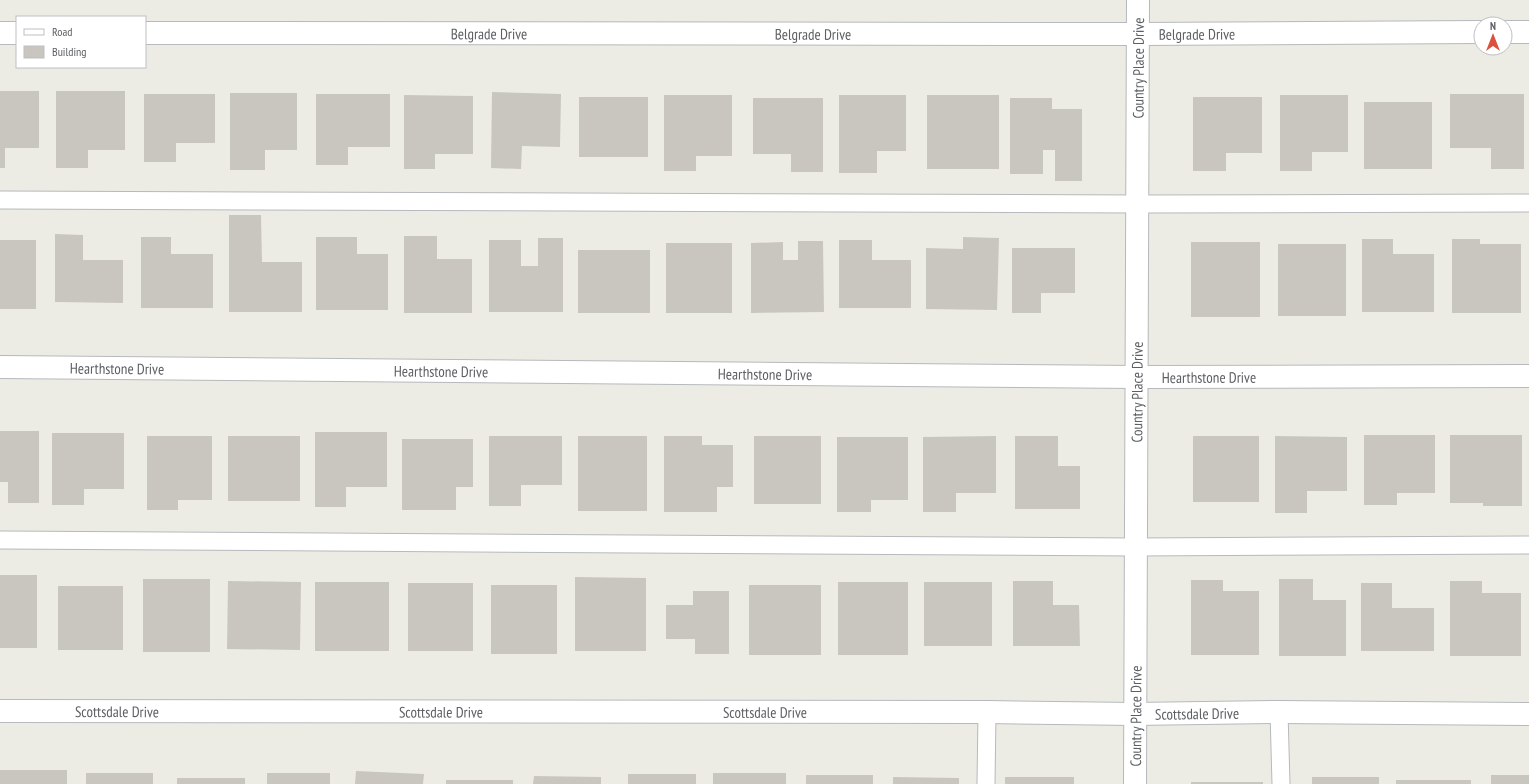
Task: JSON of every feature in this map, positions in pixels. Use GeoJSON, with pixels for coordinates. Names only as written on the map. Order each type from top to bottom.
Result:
{"type":"FeatureCollection","features":[{"type":"Feature","properties":{"kind":"street","name":"Country Place Drive"},"geometry":{"type":"LineString","coordinates":[[1135,784],[1134,714],[1138,0]]}},
{"type":"Feature","properties":{"kind":"street","name":"Belgrade Drive"},"geometry":{"type":"LineString","coordinates":[[146,33],[1138,34],[1473,32]]}},
{"type":"Feature","properties":{"kind":"street"},"geometry":{"type":"LineString","coordinates":[[1513,32],[1529,32]]}},
{"type":"Feature","properties":{"kind":"street"},"geometry":{"type":"LineString","coordinates":[[0,33],[16,33]]}},
{"type":"Feature","properties":{"kind":"street","name":"Hearthstone Drive"},"geometry":{"type":"LineString","coordinates":[[0,367],[1137,377],[1529,376]]}},
{"type":"Feature","properties":{"kind":"street","name":"Scottsdale Drive"},"geometry":{"type":"LineString","coordinates":[[0,711],[987,712],[1134,714],[1279,712],[1529,714]]}},
{"type":"Feature","properties":{"kind":"lane"},"geometry":{"type":"LineString","coordinates":[[0,200],[1137,204],[1529,203]]}},
{"type":"Feature","properties":{"kind":"lane"},"geometry":{"type":"LineString","coordinates":[[0,540],[1135,547],[1529,545]]}},
{"type":"Feature","properties":{"kind":"lane"},"geometry":{"type":"LineString","coordinates":[[986,784],[987,712]]}},
{"type":"Feature","properties":{"kind":"lane"},"geometry":{"type":"LineString","coordinates":[[1279,712],[1281,784]]}},
{"type":"Feature","properties":{"kind":"building"},"geometry":{"type":"Polygon","coordinates":[[[0,91],[39,91],[39,148],[5,148],[5,168],[0,168],[0,91]]]}},
{"type":"Feature","properties":{"kind":"building"},"geometry":{"type":"Polygon","coordinates":[[[56,91],[125,91],[125,150],[88,150],[88,168],[56,168],[56,91]]]}},
{"type":"Feature","properties":{"kind":"building"},"geometry":{"type":"Polygon","coordinates":[[[492,92],[561,94],[560,147],[522,146],[521,169],[491,168],[492,92]]]}},
{"type":"Feature","properties":{"kind":"building"},"geometry":{"type":"Polygon","coordinates":[[[230,93],[297,93],[297,150],[265,150],[265,170],[230,170],[230,93]]]}},
{"type":"Feature","properties":{"kind":"building"},"geometry":{"type":"Polygon","coordinates":[[[144,94],[215,94],[215,143],[176,143],[176,162],[144,162],[144,94]]]}},
{"type":"Feature","properties":{"kind":"building"},"geometry":{"type":"Polygon","coordinates":[[[316,94],[390,94],[390,147],[348,147],[348,165],[316,165],[316,94]]]}},
{"type":"Feature","properties":{"kind":"building"},"geometry":{"type":"Polygon","coordinates":[[[1450,94],[1524,94],[1524,169],[1491,169],[1491,148],[1450,148],[1450,94]]]}},
{"type":"Feature","properties":{"kind":"building"},"geometry":{"type":"Polygon","coordinates":[[[404,95],[473,96],[473,154],[435,154],[435,169],[404,169],[404,95]]]}},
{"type":"Feature","properties":{"kind":"building"},"geometry":{"type":"Polygon","coordinates":[[[664,95],[732,95],[732,156],[696,156],[696,171],[664,171],[664,95]]]}},
{"type":"Feature","properties":{"kind":"building"},"geometry":{"type":"Polygon","coordinates":[[[839,95],[906,95],[906,151],[877,151],[877,173],[839,173],[839,95]]]}},
{"type":"Feature","properties":{"kind":"building"},"geometry":{"type":"Polygon","coordinates":[[[927,95],[999,95],[999,169],[927,169],[927,95]]]}},
{"type":"Feature","properties":{"kind":"building"},"geometry":{"type":"Polygon","coordinates":[[[1280,95],[1348,95],[1348,152],[1312,152],[1312,171],[1280,171],[1280,95]]]}},
{"type":"Feature","properties":{"kind":"building"},"geometry":{"type":"Polygon","coordinates":[[[579,97],[648,97],[648,157],[579,157],[579,97]]]}},
{"type":"Feature","properties":{"kind":"building"},"geometry":{"type":"Polygon","coordinates":[[[1193,97],[1262,97],[1262,153],[1226,153],[1226,171],[1193,171],[1193,97]]]}},
{"type":"Feature","properties":{"kind":"building"},"geometry":{"type":"Polygon","coordinates":[[[753,98],[823,98],[823,172],[791,172],[791,154],[753,154],[753,98]]]}},
{"type":"Feature","properties":{"kind":"building"},"geometry":{"type":"Polygon","coordinates":[[[1010,98],[1052,98],[1052,109],[1082,109],[1082,181],[1055,181],[1055,150],[1043,150],[1043,174],[1010,174],[1010,98]]]}},
{"type":"Feature","properties":{"kind":"building"},"geometry":{"type":"Polygon","coordinates":[[[1364,102],[1432,102],[1432,169],[1364,169],[1364,102]]]}},
{"type":"Feature","properties":{"kind":"building"},"geometry":{"type":"Polygon","coordinates":[[[229,215],[261,215],[262,262],[302,262],[302,312],[229,312],[229,215]]]}},
{"type":"Feature","properties":{"kind":"building"},"geometry":{"type":"Polygon","coordinates":[[[55,234],[83,235],[83,260],[123,260],[123,303],[55,302],[55,234]]]}},
{"type":"Feature","properties":{"kind":"building"},"geometry":{"type":"Polygon","coordinates":[[[404,236],[437,236],[437,259],[472,259],[472,313],[404,313],[404,236]]]}},
{"type":"Feature","properties":{"kind":"building"},"geometry":{"type":"Polygon","coordinates":[[[141,237],[171,237],[171,254],[213,254],[213,308],[141,308],[141,237]]]}},
{"type":"Feature","properties":{"kind":"building"},"geometry":{"type":"Polygon","coordinates":[[[316,237],[357,237],[357,254],[388,254],[388,310],[316,310],[316,237]]]}},
{"type":"Feature","properties":{"kind":"building"},"geometry":{"type":"Polygon","coordinates":[[[963,237],[999,238],[997,310],[926,309],[926,248],[963,249],[963,237]]]}},
{"type":"Feature","properties":{"kind":"building"},"geometry":{"type":"Polygon","coordinates":[[[538,238],[563,238],[563,312],[489,312],[489,240],[521,240],[521,266],[538,266],[538,238]]]}},
{"type":"Feature","properties":{"kind":"building"},"geometry":{"type":"Polygon","coordinates":[[[1362,239],[1393,239],[1393,254],[1434,254],[1434,312],[1362,312],[1362,239]]]}},
{"type":"Feature","properties":{"kind":"building"},"geometry":{"type":"Polygon","coordinates":[[[1452,239],[1480,239],[1480,244],[1521,244],[1521,313],[1452,313],[1452,239]]]}},
{"type":"Feature","properties":{"kind":"building"},"geometry":{"type":"Polygon","coordinates":[[[0,240],[36,240],[36,309],[0,309],[0,240]]]}},
{"type":"Feature","properties":{"kind":"building"},"geometry":{"type":"Polygon","coordinates":[[[839,240],[872,240],[872,260],[911,260],[911,308],[839,308],[839,240]]]}},
{"type":"Feature","properties":{"kind":"building"},"geometry":{"type":"Polygon","coordinates":[[[798,241],[823,241],[824,312],[751,313],[751,243],[783,242],[783,260],[798,260],[798,241]]]}},
{"type":"Feature","properties":{"kind":"building"},"geometry":{"type":"Polygon","coordinates":[[[1191,242],[1260,242],[1260,317],[1191,317],[1191,242]]]}},
{"type":"Feature","properties":{"kind":"building"},"geometry":{"type":"Polygon","coordinates":[[[666,243],[732,243],[732,313],[666,313],[666,243]]]}},
{"type":"Feature","properties":{"kind":"building"},"geometry":{"type":"Polygon","coordinates":[[[1278,244],[1346,244],[1346,316],[1278,316],[1278,244]]]}},
{"type":"Feature","properties":{"kind":"building"},"geometry":{"type":"Polygon","coordinates":[[[1012,248],[1075,248],[1075,293],[1041,293],[1041,313],[1012,313],[1012,248]]]}},
{"type":"Feature","properties":{"kind":"building"},"geometry":{"type":"Polygon","coordinates":[[[578,250],[650,250],[650,313],[578,313],[578,250]]]}},
{"type":"Feature","properties":{"kind":"building"},"geometry":{"type":"Polygon","coordinates":[[[0,431],[39,431],[39,503],[8,503],[8,482],[0,482],[0,431]]]}},
{"type":"Feature","properties":{"kind":"building"},"geometry":{"type":"Polygon","coordinates":[[[315,432],[387,432],[387,487],[346,487],[346,507],[315,507],[315,432]]]}},
{"type":"Feature","properties":{"kind":"building"},"geometry":{"type":"Polygon","coordinates":[[[52,433],[124,433],[124,489],[84,489],[84,505],[52,505],[52,433]]]}},
{"type":"Feature","properties":{"kind":"building"},"geometry":{"type":"Polygon","coordinates":[[[1364,435],[1435,435],[1435,493],[1397,493],[1397,505],[1364,505],[1364,435]]]}},
{"type":"Feature","properties":{"kind":"building"},"geometry":{"type":"Polygon","coordinates":[[[1450,435],[1522,435],[1522,506],[1483,506],[1483,503],[1450,503],[1450,435]]]}},
{"type":"Feature","properties":{"kind":"building"},"geometry":{"type":"Polygon","coordinates":[[[147,436],[212,436],[212,500],[178,500],[178,510],[147,510],[147,436]]]}},
{"type":"Feature","properties":{"kind":"building"},"geometry":{"type":"Polygon","coordinates":[[[228,436],[300,436],[300,501],[228,501],[228,436]]]}},
{"type":"Feature","properties":{"kind":"building"},"geometry":{"type":"Polygon","coordinates":[[[489,436],[562,436],[562,485],[521,485],[521,506],[489,506],[489,436]]]}},
{"type":"Feature","properties":{"kind":"building"},"geometry":{"type":"Polygon","coordinates":[[[578,436],[647,436],[647,511],[578,511],[578,436]]]}},
{"type":"Feature","properties":{"kind":"building"},"geometry":{"type":"Polygon","coordinates":[[[664,436],[702,436],[702,445],[733,445],[733,487],[717,487],[717,512],[664,512],[664,436]]]}},
{"type":"Feature","properties":{"kind":"building"},"geometry":{"type":"Polygon","coordinates":[[[754,436],[821,436],[821,504],[754,504],[754,436]]]}},
{"type":"Feature","properties":{"kind":"building"},"geometry":{"type":"Polygon","coordinates":[[[996,436],[996,493],[956,493],[956,512],[923,512],[923,437],[996,436]]]}},
{"type":"Feature","properties":{"kind":"building"},"geometry":{"type":"Polygon","coordinates":[[[1015,436],[1058,436],[1058,466],[1080,466],[1080,509],[1015,509],[1015,436]]]}},
{"type":"Feature","properties":{"kind":"building"},"geometry":{"type":"Polygon","coordinates":[[[1193,436],[1259,436],[1259,502],[1193,502],[1193,436]]]}},
{"type":"Feature","properties":{"kind":"building"},"geometry":{"type":"Polygon","coordinates":[[[1275,436],[1347,437],[1347,491],[1307,491],[1307,513],[1275,513],[1275,436]]]}},
{"type":"Feature","properties":{"kind":"building"},"geometry":{"type":"Polygon","coordinates":[[[837,437],[908,437],[908,500],[871,500],[871,512],[837,512],[837,437]]]}},
{"type":"Feature","properties":{"kind":"building"},"geometry":{"type":"Polygon","coordinates":[[[402,439],[473,439],[473,487],[456,487],[456,510],[402,510],[402,439]]]}},
{"type":"Feature","properties":{"kind":"building"},"geometry":{"type":"Polygon","coordinates":[[[0,575],[37,575],[37,648],[0,648],[0,575]]]}},
{"type":"Feature","properties":{"kind":"building"},"geometry":{"type":"Polygon","coordinates":[[[575,577],[646,578],[646,651],[575,651],[575,577]]]}},
{"type":"Feature","properties":{"kind":"building"},"geometry":{"type":"Polygon","coordinates":[[[143,579],[210,579],[210,652],[143,652],[143,579]]]}},
{"type":"Feature","properties":{"kind":"building"},"geometry":{"type":"Polygon","coordinates":[[[1279,579],[1313,579],[1313,600],[1346,600],[1346,656],[1279,656],[1279,579]]]}},
{"type":"Feature","properties":{"kind":"building"},"geometry":{"type":"Polygon","coordinates":[[[1191,580],[1223,580],[1223,591],[1259,591],[1259,655],[1191,655],[1191,580]]]}},
{"type":"Feature","properties":{"kind":"building"},"geometry":{"type":"Polygon","coordinates":[[[228,581],[301,582],[300,650],[227,649],[228,581]]]}},
{"type":"Feature","properties":{"kind":"building"},"geometry":{"type":"Polygon","coordinates":[[[1013,581],[1053,581],[1053,605],[1079,605],[1080,646],[1013,646],[1013,581]]]}},
{"type":"Feature","properties":{"kind":"building"},"geometry":{"type":"Polygon","coordinates":[[[1450,581],[1482,581],[1482,593],[1521,593],[1521,656],[1450,656],[1450,581]]]}},
{"type":"Feature","properties":{"kind":"building"},"geometry":{"type":"Polygon","coordinates":[[[315,582],[389,582],[389,651],[315,651],[315,582]]]}},
{"type":"Feature","properties":{"kind":"building"},"geometry":{"type":"Polygon","coordinates":[[[838,582],[908,582],[908,655],[838,655],[838,582]]]}},
{"type":"Feature","properties":{"kind":"building"},"geometry":{"type":"Polygon","coordinates":[[[924,582],[992,582],[992,646],[924,646],[924,582]]]}},
{"type":"Feature","properties":{"kind":"building"},"geometry":{"type":"Polygon","coordinates":[[[408,583],[473,583],[473,651],[408,651],[408,583]]]}},
{"type":"Feature","properties":{"kind":"building"},"geometry":{"type":"Polygon","coordinates":[[[1361,583],[1392,583],[1392,608],[1434,608],[1434,651],[1361,651],[1361,583]]]}},
{"type":"Feature","properties":{"kind":"building"},"geometry":{"type":"Polygon","coordinates":[[[491,585],[557,585],[557,654],[491,654],[491,585]]]}},
{"type":"Feature","properties":{"kind":"building"},"geometry":{"type":"Polygon","coordinates":[[[749,585],[821,585],[821,655],[749,655],[749,585]]]}},
{"type":"Feature","properties":{"kind":"building"},"geometry":{"type":"Polygon","coordinates":[[[58,586],[123,586],[123,650],[58,650],[58,586]]]}},
{"type":"Feature","properties":{"kind":"building"},"geometry":{"type":"Polygon","coordinates":[[[693,591],[729,591],[729,654],[695,654],[695,639],[666,639],[666,605],[693,605],[693,591]]]}},
{"type":"Feature","properties":{"kind":"building"},"geometry":{"type":"Polygon","coordinates":[[[0,770],[67,770],[67,784],[0,784],[0,770]]]}},
{"type":"Feature","properties":{"kind":"building"},"geometry":{"type":"Polygon","coordinates":[[[356,771],[424,774],[423,784],[355,784],[356,771]]]}},
{"type":"Feature","properties":{"kind":"building"},"geometry":{"type":"Polygon","coordinates":[[[86,773],[153,773],[153,784],[86,784],[86,773]]]}},
{"type":"Feature","properties":{"kind":"building"},"geometry":{"type":"Polygon","coordinates":[[[267,773],[330,773],[330,784],[267,784],[267,773]]]}},
{"type":"Feature","properties":{"kind":"building"},"geometry":{"type":"Polygon","coordinates":[[[713,773],[786,773],[786,784],[713,784],[713,773]]]}},
{"type":"Feature","properties":{"kind":"building"},"geometry":{"type":"Polygon","coordinates":[[[628,774],[696,774],[696,784],[628,784],[628,774]]]}},
{"type":"Feature","properties":{"kind":"building"},"geometry":{"type":"Polygon","coordinates":[[[806,775],[873,775],[873,784],[806,784],[806,775]]]}},
{"type":"Feature","properties":{"kind":"building"},"geometry":{"type":"Polygon","coordinates":[[[1491,775],[1529,775],[1529,784],[1491,784],[1491,775]]]}},
{"type":"Feature","properties":{"kind":"building"},"geometry":{"type":"Polygon","coordinates":[[[534,776],[601,777],[601,784],[533,784],[534,776]]]}},
{"type":"Feature","properties":{"kind":"building"},"geometry":{"type":"Polygon","coordinates":[[[893,777],[959,778],[959,784],[893,784],[893,777]]]}},
{"type":"Feature","properties":{"kind":"building"},"geometry":{"type":"Polygon","coordinates":[[[1005,777],[1074,777],[1074,784],[1005,784],[1005,777]]]}},
{"type":"Feature","properties":{"kind":"building"},"geometry":{"type":"Polygon","coordinates":[[[1312,777],[1379,777],[1379,784],[1312,784],[1312,777]]]}},
{"type":"Feature","properties":{"kind":"building"},"geometry":{"type":"Polygon","coordinates":[[[177,778],[245,778],[245,784],[177,784],[177,778]]]}},
{"type":"Feature","properties":{"kind":"building"},"geometry":{"type":"Polygon","coordinates":[[[446,780],[513,780],[513,784],[446,784],[446,780]]]}},
{"type":"Feature","properties":{"kind":"building"},"geometry":{"type":"Polygon","coordinates":[[[1396,780],[1471,780],[1471,784],[1396,784],[1396,780]]]}},
{"type":"Feature","properties":{"kind":"building"},"geometry":{"type":"Polygon","coordinates":[[[1191,782],[1263,782],[1263,784],[1191,784],[1191,782]]]}}]}
